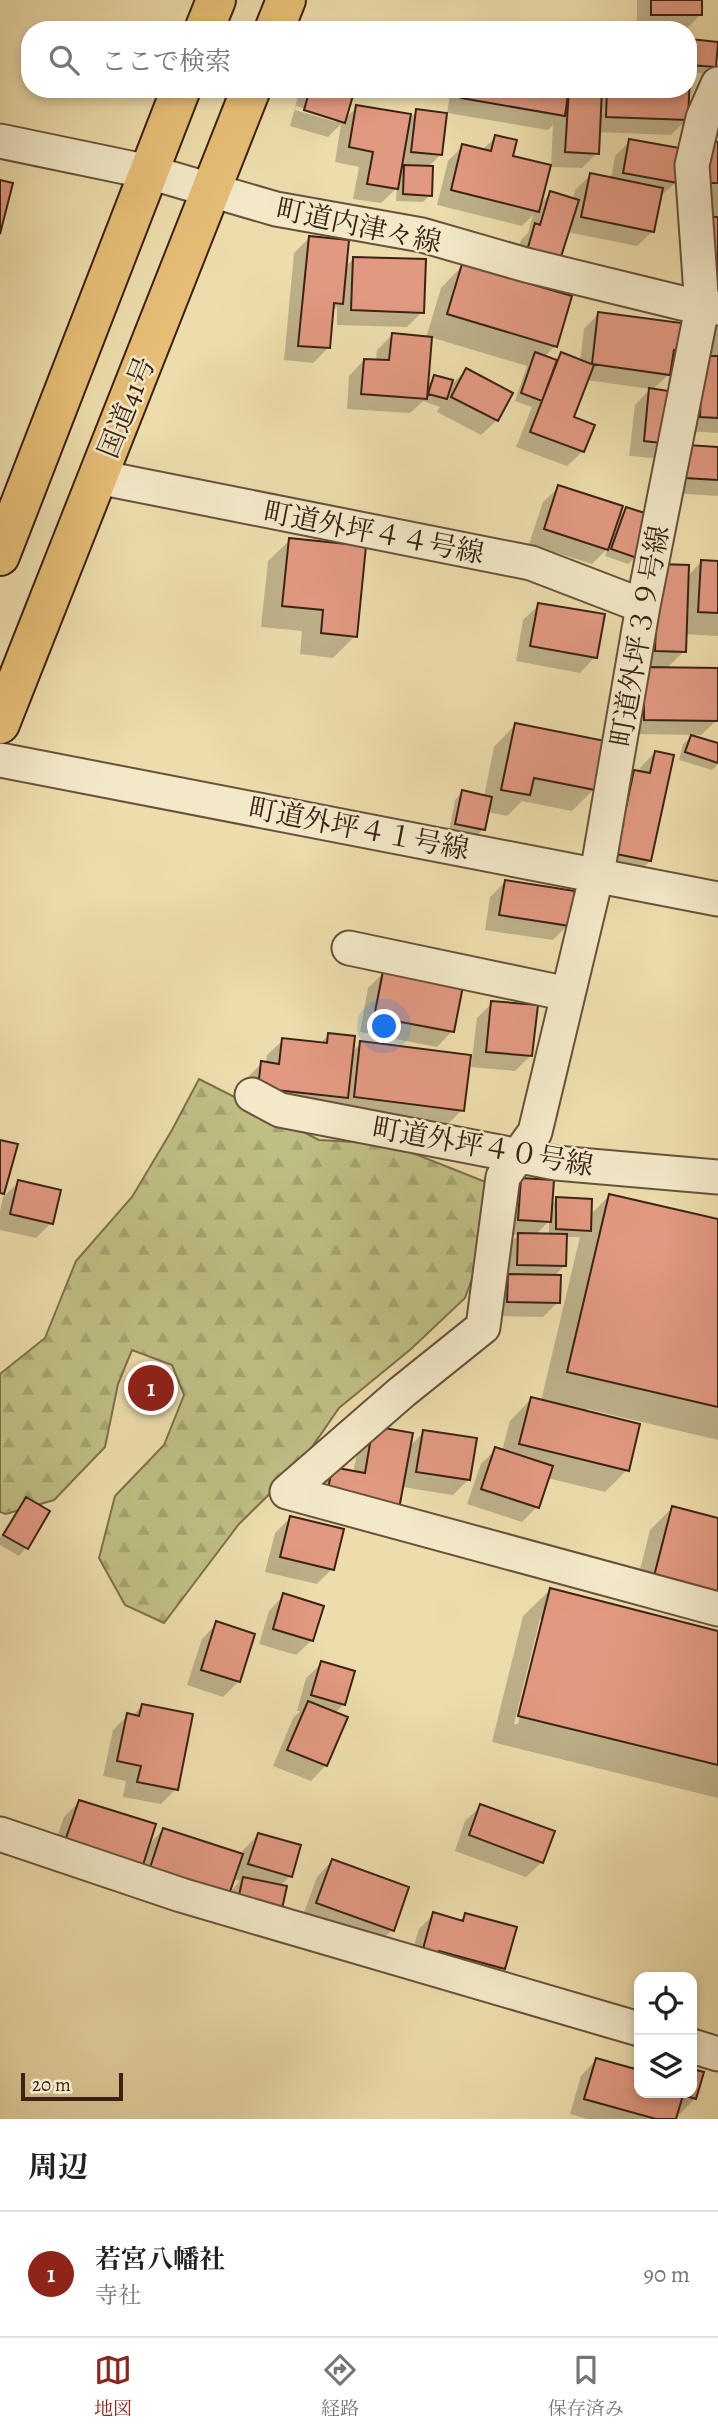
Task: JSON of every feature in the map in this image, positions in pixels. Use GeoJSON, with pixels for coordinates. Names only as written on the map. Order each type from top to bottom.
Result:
{"type":"FeatureCollection","features":[{"type":"Feature","properties":{"kind":"highway"},"geometry":{"type":"LineString","coordinates":[[208,21],[216,0]]}},
{"type":"Feature","properties":{"kind":"highway"},"geometry":{"type":"LineString","coordinates":[[278,21],[286,0]]}},
{"type":"Feature","properties":{"kind":"highway"},"geometry":{"type":"LineString","coordinates":[[0,556],[178,98]]}},
{"type":"Feature","properties":{"kind":"highway","name":"国道41号"},"geometry":{"type":"LineString","coordinates":[[0,724],[248,98]]}},
{"type":"Feature","properties":{"kind":"street","name":"町道外坪３９号線"},"geometry":{"type":"LineString","coordinates":[[511,1166],[535,1132],[597,874],[643,606],[710,308],[692,165],[703,118],[718,84]]}},
{"type":"Feature","properties":{"kind":"street","name":"町道内津々線"},"geometry":{"type":"LineString","coordinates":[[0,141],[149,172],[276,209],[422,235],[526,265],[710,308]]}},
{"type":"Feature","properties":{"kind":"street","name":"町道外坪４４号線"},"geometry":{"type":"LineString","coordinates":[[98,477],[531,563],[643,606]]}},
{"type":"Feature","properties":{"kind":"street","name":"町道外坪４１号線"},"geometry":{"type":"LineString","coordinates":[[0,760],[718,899]]}},
{"type":"Feature","properties":{"kind":"street"},"geometry":{"type":"LineString","coordinates":[[349,948],[568,994]]}},
{"type":"Feature","properties":{"kind":"street","name":"町道外坪４０号線"},"geometry":{"type":"LineString","coordinates":[[252,1095],[280,1110],[511,1166],[556,1163],[718,1177]]}},
{"type":"Feature","properties":{"kind":"street"},"geometry":{"type":"LineString","coordinates":[[511,1166],[484,1327],[402,1392],[287,1492],[718,1609]]}},
{"type":"Feature","properties":{"kind":"street"},"geometry":{"type":"LineString","coordinates":[[0,1834],[181,1895],[634,2028]]}},
{"type":"Feature","properties":{"kind":"street"},"geometry":{"type":"LineString","coordinates":[[697,2048],[718,2054]]}},
{"type":"Feature","properties":{"kind":"green space"},"geometry":{"type":"Polygon","coordinates":[[[199,1079],[319,1140],[390,1144],[488,1183],[486,1241],[465,1298],[411,1349],[339,1408],[301,1463],[239,1524],[164,1623],[125,1605],[99,1558],[115,1496],[164,1445],[184,1395],[172,1365],[132,1350],[118,1384],[105,1447],[54,1500],[6,1514],[0,1512],[0,1374],[45,1338],[76,1261],[132,1197],[199,1079]]]}},
{"type":"Feature","properties":{"kind":"building"},"geometry":{"type":"Polygon","coordinates":[[[651,0],[702,0],[702,15],[651,15],[651,0]]]}},
{"type":"Feature","properties":{"kind":"building"},"geometry":{"type":"Polygon","coordinates":[[[697,40],[718,42],[716,67],[697,66],[697,40]]]}},
{"type":"Feature","properties":{"kind":"building"},"geometry":{"type":"Polygon","coordinates":[[[307,98],[352,98],[345,123],[304,110],[307,98]]]}},
{"type":"Feature","properties":{"kind":"building"},"geometry":{"type":"Polygon","coordinates":[[[461,98],[567,98],[565,116],[461,98]]]}},
{"type":"Feature","properties":{"kind":"building"},"geometry":{"type":"Polygon","coordinates":[[[568,98],[602,98],[599,154],[565,152],[568,98]]]}},
{"type":"Feature","properties":{"kind":"building"},"geometry":{"type":"Polygon","coordinates":[[[607,98],[689,98],[688,120],[606,117],[607,98]]]}},
{"type":"Feature","properties":{"kind":"building"},"geometry":{"type":"Polygon","coordinates":[[[356,105],[411,114],[398,189],[367,184],[373,152],[349,147],[356,105]]]}},
{"type":"Feature","properties":{"kind":"building"},"geometry":{"type":"Polygon","coordinates":[[[416,109],[447,113],[442,155],[411,152],[416,109]]]}},
{"type":"Feature","properties":{"kind":"building"},"geometry":{"type":"Polygon","coordinates":[[[495,135],[517,140],[513,156],[551,165],[539,212],[451,190],[462,144],[491,151],[495,135]]]}},
{"type":"Feature","properties":{"kind":"building"},"geometry":{"type":"Polygon","coordinates":[[[629,139],[685,149],[678,183],[623,173],[629,139]]]}},
{"type":"Feature","properties":{"kind":"building"},"geometry":{"type":"Polygon","coordinates":[[[708,141],[718,142],[718,183],[707,183],[708,141]]]}},
{"type":"Feature","properties":{"kind":"building"},"geometry":{"type":"Polygon","coordinates":[[[404,165],[433,166],[432,196],[403,194],[404,165]]]}},
{"type":"Feature","properties":{"kind":"building"},"geometry":{"type":"Polygon","coordinates":[[[590,173],[663,188],[654,232],[581,217],[590,173]]]}},
{"type":"Feature","properties":{"kind":"building"},"geometry":{"type":"Polygon","coordinates":[[[0,180],[13,183],[0,234],[0,180]]]}},
{"type":"Feature","properties":{"kind":"building"},"geometry":{"type":"Polygon","coordinates":[[[550,191],[579,200],[559,263],[526,254],[535,223],[540,225],[550,191]]]}},
{"type":"Feature","properties":{"kind":"building"},"geometry":{"type":"Polygon","coordinates":[[[704,217],[718,217],[718,288],[708,289],[704,217]]]}},
{"type":"Feature","properties":{"kind":"building"},"geometry":{"type":"Polygon","coordinates":[[[309,236],[349,240],[343,304],[334,303],[330,348],[298,346],[309,236]]]}},
{"type":"Feature","properties":{"kind":"building"},"geometry":{"type":"Polygon","coordinates":[[[353,257],[426,259],[424,313],[351,310],[353,257]]]}},
{"type":"Feature","properties":{"kind":"building"},"geometry":{"type":"Polygon","coordinates":[[[462,264],[572,296],[557,347],[447,314],[462,264]]]}},
{"type":"Feature","properties":{"kind":"building"},"geometry":{"type":"Polygon","coordinates":[[[598,312],[689,324],[685,352],[674,350],[670,375],[592,364],[598,312]]]}},
{"type":"Feature","properties":{"kind":"building"},"geometry":{"type":"Polygon","coordinates":[[[392,333],[432,337],[427,399],[361,394],[364,359],[389,360],[392,333]]]}},
{"type":"Feature","properties":{"kind":"building"},"geometry":{"type":"Polygon","coordinates":[[[535,352],[557,360],[542,401],[521,393],[535,352]]]}},
{"type":"Feature","properties":{"kind":"building"},"geometry":{"type":"Polygon","coordinates":[[[561,352],[594,365],[574,417],[595,425],[584,452],[530,432],[561,352]]]}},
{"type":"Feature","properties":{"kind":"building"},"geometry":{"type":"Polygon","coordinates":[[[702,356],[718,356],[718,418],[700,417],[702,356]]]}},
{"type":"Feature","properties":{"kind":"building"},"geometry":{"type":"Polygon","coordinates":[[[466,368],[513,393],[498,421],[451,397],[466,368]]]}},
{"type":"Feature","properties":{"kind":"building"},"geometry":{"type":"Polygon","coordinates":[[[434,375],[453,380],[447,399],[428,394],[434,375]]]}},
{"type":"Feature","properties":{"kind":"building"},"geometry":{"type":"Polygon","coordinates":[[[649,388],[675,392],[670,444],[644,441],[649,388]]]}},
{"type":"Feature","properties":{"kind":"building"},"geometry":{"type":"Polygon","coordinates":[[[687,445],[718,447],[718,480],[685,478],[687,445]]]}},
{"type":"Feature","properties":{"kind":"building"},"geometry":{"type":"Polygon","coordinates":[[[558,485],[623,506],[608,550],[544,529],[558,485]]]}},
{"type":"Feature","properties":{"kind":"building"},"geometry":{"type":"Polygon","coordinates":[[[626,507],[651,515],[637,558],[611,549],[626,507]]]}},
{"type":"Feature","properties":{"kind":"building"},"geometry":{"type":"Polygon","coordinates":[[[289,538],[366,546],[357,637],[321,633],[323,610],[282,606],[289,538]]]}},
{"type":"Feature","properties":{"kind":"building"},"geometry":{"type":"Polygon","coordinates":[[[701,560],[718,561],[718,613],[698,612],[701,560]]]}},
{"type":"Feature","properties":{"kind":"building"},"geometry":{"type":"Polygon","coordinates":[[[658,564],[689,565],[686,652],[655,651],[658,564]]]}},
{"type":"Feature","properties":{"kind":"building"},"geometry":{"type":"Polygon","coordinates":[[[538,603],[605,614],[597,658],[530,646],[538,603]]]}},
{"type":"Feature","properties":{"kind":"building"},"geometry":{"type":"Polygon","coordinates":[[[644,667],[718,668],[718,721],[644,720],[644,667]]]}},
{"type":"Feature","properties":{"kind":"building"},"geometry":{"type":"Polygon","coordinates":[[[515,723],[605,741],[595,790],[534,778],[530,795],[501,790],[515,723]]]}},
{"type":"Feature","properties":{"kind":"building"},"geometry":{"type":"Polygon","coordinates":[[[691,735],[718,743],[718,763],[685,752],[691,735]]]}},
{"type":"Feature","properties":{"kind":"building"},"geometry":{"type":"Polygon","coordinates":[[[655,751],[674,755],[651,861],[616,854],[634,770],[650,773],[655,751]]]}},
{"type":"Feature","properties":{"kind":"building"},"geometry":{"type":"Polygon","coordinates":[[[462,790],[492,797],[485,830],[455,824],[462,790]]]}},
{"type":"Feature","properties":{"kind":"building"},"geometry":{"type":"Polygon","coordinates":[[[505,880],[575,891],[570,926],[499,915],[505,880]]]}},
{"type":"Feature","properties":{"kind":"building"},"geometry":{"type":"Polygon","coordinates":[[[383,971],[463,986],[454,1032],[374,1017],[383,971]]]}},
{"type":"Feature","properties":{"kind":"building"},"geometry":{"type":"Polygon","coordinates":[[[491,1001],[538,1005],[532,1056],[486,1052],[491,1001]]]}},
{"type":"Feature","properties":{"kind":"building"},"geometry":{"type":"Polygon","coordinates":[[[328,1033],[355,1036],[348,1098],[258,1088],[261,1061],[279,1064],[282,1038],[327,1043],[328,1033]]]}},
{"type":"Feature","properties":{"kind":"building"},"geometry":{"type":"Polygon","coordinates":[[[360,1041],[471,1055],[464,1111],[354,1097],[360,1041]]]}},
{"type":"Feature","properties":{"kind":"building"},"geometry":{"type":"Polygon","coordinates":[[[0,1140],[18,1144],[4,1194],[0,1193],[0,1140]]]}},
{"type":"Feature","properties":{"kind":"building"},"geometry":{"type":"Polygon","coordinates":[[[521,1178],[554,1180],[551,1222],[518,1220],[521,1178]]]}},
{"type":"Feature","properties":{"kind":"building"},"geometry":{"type":"Polygon","coordinates":[[[18,1180],[61,1190],[53,1224],[10,1214],[18,1180]]]}},
{"type":"Feature","properties":{"kind":"building"},"geometry":{"type":"Polygon","coordinates":[[[609,1194],[718,1219],[718,1407],[567,1372],[609,1194]]]}},
{"type":"Feature","properties":{"kind":"building"},"geometry":{"type":"Polygon","coordinates":[[[556,1197],[592,1199],[591,1231],[556,1229],[556,1197]]]}},
{"type":"Feature","properties":{"kind":"building"},"geometry":{"type":"Polygon","coordinates":[[[518,1233],[567,1234],[566,1266],[517,1265],[518,1233]]]}},
{"type":"Feature","properties":{"kind":"building"},"geometry":{"type":"Polygon","coordinates":[[[508,1274],[561,1275],[560,1303],[507,1302],[508,1274]]]}},
{"type":"Feature","properties":{"kind":"building"},"geometry":{"type":"Polygon","coordinates":[[[140,1372],[170,1386],[160,1404],[132,1390],[140,1372]]]}},
{"type":"Feature","properties":{"kind":"building"},"geometry":{"type":"Polygon","coordinates":[[[531,1397],[640,1424],[629,1471],[519,1444],[531,1397]]]}},
{"type":"Feature","properties":{"kind":"building"},"geometry":{"type":"Polygon","coordinates":[[[373,1426],[413,1433],[399,1509],[327,1496],[332,1467],[365,1473],[373,1426]]]}},
{"type":"Feature","properties":{"kind":"building"},"geometry":{"type":"Polygon","coordinates":[[[423,1430],[477,1438],[470,1480],[416,1472],[423,1430]]]}},
{"type":"Feature","properties":{"kind":"building"},"geometry":{"type":"Polygon","coordinates":[[[495,1447],[553,1466],[539,1508],[481,1489],[495,1447]]]}},
{"type":"Feature","properties":{"kind":"building"},"geometry":{"type":"Polygon","coordinates":[[[26,1497],[50,1511],[28,1549],[3,1535],[26,1497]]]}},
{"type":"Feature","properties":{"kind":"building"},"geometry":{"type":"Polygon","coordinates":[[[672,1506],[718,1518],[718,1592],[654,1576],[672,1506]]]}},
{"type":"Feature","properties":{"kind":"building"},"geometry":{"type":"Polygon","coordinates":[[[290,1516],[344,1529],[334,1570],[280,1557],[290,1516]]]}},
{"type":"Feature","properties":{"kind":"building"},"geometry":{"type":"Polygon","coordinates":[[[550,1588],[718,1631],[718,1765],[518,1716],[550,1588]]]}},
{"type":"Feature","properties":{"kind":"building"},"geometry":{"type":"Polygon","coordinates":[[[283,1593],[324,1606],[313,1641],[273,1629],[283,1593]]]}},
{"type":"Feature","properties":{"kind":"building"},"geometry":{"type":"Polygon","coordinates":[[[216,1621],[255,1634],[240,1682],[201,1670],[216,1621]]]}},
{"type":"Feature","properties":{"kind":"building"},"geometry":{"type":"Polygon","coordinates":[[[321,1661],[355,1671],[345,1705],[311,1695],[321,1661]]]}},
{"type":"Feature","properties":{"kind":"building"},"geometry":{"type":"Polygon","coordinates":[[[308,1701],[348,1717],[327,1766],[287,1750],[308,1701]]]}},
{"type":"Feature","properties":{"kind":"building"},"geometry":{"type":"Polygon","coordinates":[[[142,1704],[193,1714],[178,1790],[137,1782],[141,1766],[117,1761],[127,1713],[139,1716],[142,1704]]]}},
{"type":"Feature","properties":{"kind":"building"},"geometry":{"type":"Polygon","coordinates":[[[79,1800],[156,1824],[142,1868],[64,1844],[79,1800]]]}},
{"type":"Feature","properties":{"kind":"building"},"geometry":{"type":"Polygon","coordinates":[[[480,1804],[555,1831],[543,1863],[469,1835],[480,1804]]]}},
{"type":"Feature","properties":{"kind":"building"},"geometry":{"type":"Polygon","coordinates":[[[163,1828],[243,1854],[226,1903],[147,1877],[163,1828]]]}},
{"type":"Feature","properties":{"kind":"building"},"geometry":{"type":"Polygon","coordinates":[[[258,1833],[301,1845],[292,1877],[248,1864],[258,1833]]]}},
{"type":"Feature","properties":{"kind":"building"},"geometry":{"type":"Polygon","coordinates":[[[332,1859],[409,1887],[394,1931],[316,1903],[332,1859]]]}},
{"type":"Feature","properties":{"kind":"building"},"geometry":{"type":"Polygon","coordinates":[[[243,1877],[287,1886],[280,1918],[236,1909],[243,1877]]]}},
{"type":"Feature","properties":{"kind":"building"},"geometry":{"type":"Polygon","coordinates":[[[433,1912],[463,1921],[465,1913],[517,1927],[505,1969],[439,1951],[435,1965],[420,1960],[433,1912]]]}},
{"type":"Feature","properties":{"kind":"building"},"geometry":{"type":"Polygon","coordinates":[[[596,2058],[634,2069],[634,2098],[682,2098],[676,2119],[656,2119],[584,2099],[596,2058]]]}},
{"type":"Feature","properties":{"kind":"building"},"geometry":{"type":"Polygon","coordinates":[[[697,2070],[704,2072],[697,2096],[697,2070]]]}},
{"type":"Feature","properties":{"kind":"place","name":"若宮八幡社"},"geometry":{"type":"Point","coordinates":[151,1388]}}]}
